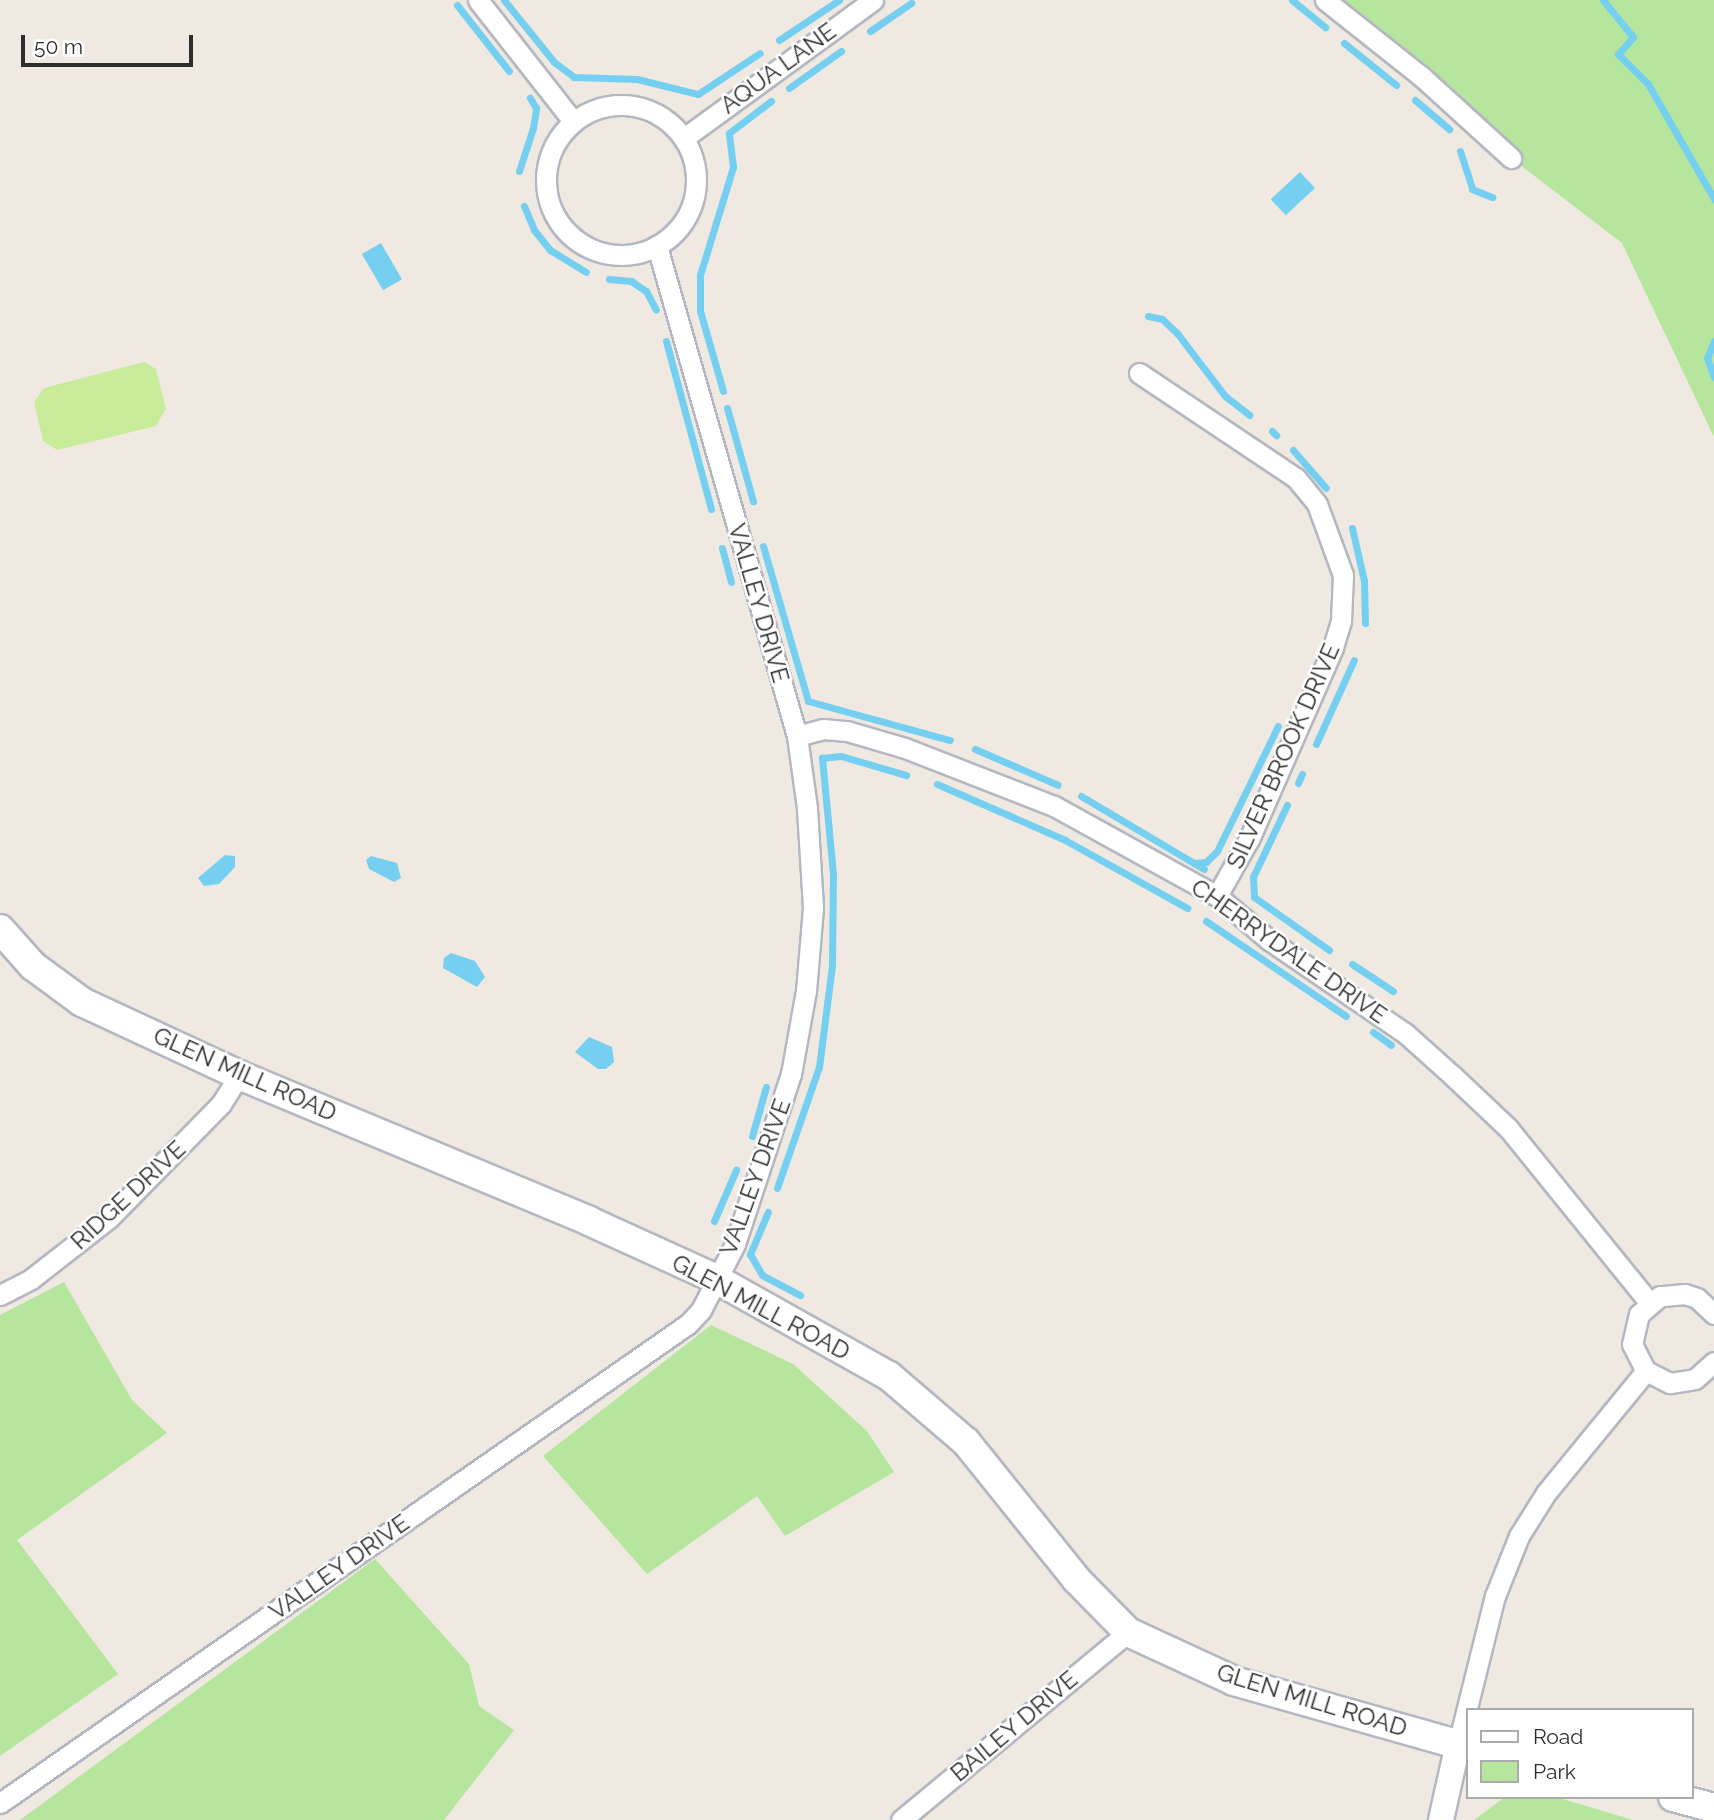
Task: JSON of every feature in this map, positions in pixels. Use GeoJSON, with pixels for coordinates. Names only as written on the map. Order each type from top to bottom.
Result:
{"type":"FeatureCollection","features":[{"type":"Feature","properties":{"kind":"main road","name":"GLEN MILL ROAD"},"geometry":{"type":"LineString","coordinates":[[0,929],[33,966],[82,1002],[239,1075],[589,1221],[716,1279],[889,1376],[966,1442],[1076,1578],[1128,1632],[1234,1681],[1462,1746]]}},
{"type":"Feature","properties":{"kind":"main road"},"geometry":{"type":"LineString","coordinates":[[1680,1799],[1714,1808]]}},
{"type":"Feature","properties":{"kind":"street"},"geometry":{"type":"LineString","coordinates":[[478,0],[573,121]]}},
{"type":"Feature","properties":{"kind":"street","name":"AQUA LANE"},"geometry":{"type":"LineString","coordinates":[[684,138],[873,0]]}},
{"type":"Feature","properties":{"kind":"street"},"geometry":{"type":"LineString","coordinates":[[1325,0],[1430,84],[1511,158]]}},
{"type":"Feature","properties":{"kind":"street"},"geometry":{"type":"LineString","coordinates":[[620,104],[644,108],[667,120],[684,138],[694,161],[696,186],[690,210],[676,231],[657,246],[633,254],[601,252],[566,232],[552,211],[545,187],[547,162],[556,140],[573,121],[594,109],[620,104]]}},
{"type":"Feature","properties":{"kind":"street","name":"VALLEY DRIVE"},"geometry":{"type":"LineString","coordinates":[[0,1803],[688,1324],[701,1310],[735,1244],[765,1160],[791,1074],[806,991],[813,907],[807,808],[797,736],[657,246]]}},
{"type":"Feature","properties":{"kind":"street","name":"SILVER BROOK DRIVE"},"geometry":{"type":"LineString","coordinates":[[1139,373],[1296,478],[1317,504],[1343,575],[1341,621],[1333,648],[1249,839],[1217,896]]}},
{"type":"Feature","properties":{"kind":"street","name":"CHERRYDALE DRIVE"},"geometry":{"type":"LineString","coordinates":[[797,736],[823,729],[847,731],[905,748],[1054,806],[1217,896],[1269,940],[1405,1032],[1453,1076],[1508,1128],[1649,1302]]}},
{"type":"Feature","properties":{"kind":"street","name":"RIDGE DRIVE"},"geometry":{"type":"LineString","coordinates":[[0,1295],[31,1279],[109,1218],[221,1104],[239,1075]]}},
{"type":"Feature","properties":{"kind":"street"},"geometry":{"type":"LineString","coordinates":[[1712,1305],[1685,1294],[1660,1296],[1649,1302],[1633,1328],[1632,1344],[1646,1371],[1670,1382],[1695,1379],[1714,1363]]}},
{"type":"Feature","properties":{"kind":"street"},"geometry":{"type":"LineString","coordinates":[[1470,1708],[1495,1596],[1519,1536],[1546,1493],[1646,1371]]}},
{"type":"Feature","properties":{"kind":"street","name":"BAILEY DRIVE"},"geometry":{"type":"LineString","coordinates":[[901,1820],[1128,1632]]}},
{"type":"Feature","properties":{"kind":"street"},"geometry":{"type":"LineString","coordinates":[[1441,1820],[1466,1728]]}},
{"type":"Feature","properties":{"kind":"green space"},"geometry":{"type":"Polygon","coordinates":[[[1325,0],[1714,0],[1714,437],[1622,243],[1511,158],[1325,0]]]}},
{"type":"Feature","properties":{"kind":"green space"},"geometry":{"type":"Polygon","coordinates":[[[144,362],[156,369],[166,409],[156,426],[57,450],[43,441],[34,402],[44,388],[144,362]]]}},
{"type":"Feature","properties":{"kind":"green space"},"geometry":{"type":"Polygon","coordinates":[[[64,1282],[132,1400],[167,1433],[17,1540],[118,1674],[0,1756],[0,1315],[64,1282]]]}},
{"type":"Feature","properties":{"kind":"green space"},"geometry":{"type":"Polygon","coordinates":[[[711,1325],[793,1364],[867,1431],[894,1472],[785,1536],[757,1496],[647,1574],[543,1456],[711,1325]]]}},
{"type":"Feature","properties":{"kind":"green space"},"geometry":{"type":"Polygon","coordinates":[[[375,1559],[469,1664],[479,1706],[514,1730],[444,1820],[20,1820],[375,1559]]]}},
{"type":"Feature","properties":{"kind":"green space"},"geometry":{"type":"Polygon","coordinates":[[[1502,1799],[1563,1799],[1633,1820],[1474,1820],[1502,1799]]]}},
{"type":"Feature","properties":{"kind":"water"},"geometry":{"type":"Polygon","coordinates":[[[1300,172],[1315,188],[1286,215],[1271,199],[1300,172]]]}},
{"type":"Feature","properties":{"kind":"water"},"geometry":{"type":"Polygon","coordinates":[[[381,243],[402,279],[383,290],[362,254],[381,243]]]}},
{"type":"Feature","properties":{"kind":"water"},"geometry":{"type":"Polygon","coordinates":[[[225,855],[235,856],[235,867],[219,884],[204,886],[198,878],[225,855]]]}},
{"type":"Feature","properties":{"kind":"water"},"geometry":{"type":"Polygon","coordinates":[[[371,856],[397,863],[401,878],[394,882],[369,869],[366,860],[371,856]]]}},
{"type":"Feature","properties":{"kind":"water"},"geometry":{"type":"Polygon","coordinates":[[[451,953],[475,961],[485,977],[477,987],[443,968],[444,958],[451,953]]]}},
{"type":"Feature","properties":{"kind":"water"},"geometry":{"type":"Polygon","coordinates":[[[589,1037],[612,1047],[614,1062],[606,1069],[598,1069],[575,1052],[589,1037]]]}},
{"type":"Feature","properties":{"kind":"waterway"},"geometry":{"type":"LineString","coordinates":[[504,0],[554,62],[574,77],[637,79],[698,94],[760,53]]}},
{"type":"Feature","properties":{"kind":"waterway"},"geometry":{"type":"LineString","coordinates":[[779,40],[839,0]]}},
{"type":"Feature","properties":{"kind":"waterway"},"geometry":{"type":"LineString","coordinates":[[1292,0],[1325,27]]}},
{"type":"Feature","properties":{"kind":"waterway"},"geometry":{"type":"LineString","coordinates":[[1603,0],[1633,37],[1618,54],[1648,84],[1714,199]]}},
{"type":"Feature","properties":{"kind":"waterway"},"geometry":{"type":"LineString","coordinates":[[870,31],[911,3]]}},
{"type":"Feature","properties":{"kind":"waterway"},"geometry":{"type":"LineString","coordinates":[[457,5],[509,71]]}},
{"type":"Feature","properties":{"kind":"waterway"},"geometry":{"type":"LineString","coordinates":[[1344,43],[1396,85]]}},
{"type":"Feature","properties":{"kind":"waterway"},"geometry":{"type":"LineString","coordinates":[[789,88],[841,51]]}},
{"type":"Feature","properties":{"kind":"waterway"},"geometry":{"type":"LineString","coordinates":[[519,171],[533,128],[536,108],[530,98]]}},
{"type":"Feature","properties":{"kind":"waterway"},"geometry":{"type":"LineString","coordinates":[[1415,100],[1449,129]]}},
{"type":"Feature","properties":{"kind":"waterway"},"geometry":{"type":"LineString","coordinates":[[723,391],[700,311],[700,275],[733,167],[729,133],[771,101]]}},
{"type":"Feature","properties":{"kind":"waterway"},"geometry":{"type":"LineString","coordinates":[[1460,151],[1472,189],[1492,197]]}},
{"type":"Feature","properties":{"kind":"waterway"},"geometry":{"type":"LineString","coordinates":[[524,206],[534,230],[550,250],[586,272]]}},
{"type":"Feature","properties":{"kind":"waterway"},"geometry":{"type":"LineString","coordinates":[[609,279],[631,281],[646,291],[656,310]]}},
{"type":"Feature","properties":{"kind":"waterway"},"geometry":{"type":"LineString","coordinates":[[1148,316],[1162,319],[1177,333],[1225,396],[1249,415]]}},
{"type":"Feature","properties":{"kind":"waterway"},"geometry":{"type":"LineString","coordinates":[[666,341],[711,509]]}},
{"type":"Feature","properties":{"kind":"waterway"},"geometry":{"type":"LineString","coordinates":[[1714,341],[1707,358],[1714,377]]}},
{"type":"Feature","properties":{"kind":"waterway"},"geometry":{"type":"LineString","coordinates":[[727,408],[753,501]]}},
{"type":"Feature","properties":{"kind":"waterway"},"geometry":{"type":"LineString","coordinates":[[1272,431],[1276,435]]}},
{"type":"Feature","properties":{"kind":"waterway"},"geometry":{"type":"LineString","coordinates":[[1293,450],[1326,488]]}},
{"type":"Feature","properties":{"kind":"waterway"},"geometry":{"type":"LineString","coordinates":[[1352,528],[1364,581],[1365,623]]}},
{"type":"Feature","properties":{"kind":"waterway"},"geometry":{"type":"LineString","coordinates":[[763,546],[808,701],[950,740]]}},
{"type":"Feature","properties":{"kind":"waterway"},"geometry":{"type":"LineString","coordinates":[[722,548],[731,582]]}},
{"type":"Feature","properties":{"kind":"waterway"},"geometry":{"type":"LineString","coordinates":[[1316,744],[1354,660]]}},
{"type":"Feature","properties":{"kind":"waterway"},"geometry":{"type":"LineString","coordinates":[[1194,863],[1206,862],[1217,851],[1278,726]]}},
{"type":"Feature","properties":{"kind":"waterway"},"geometry":{"type":"LineString","coordinates":[[975,749],[1058,785]]}},
{"type":"Feature","properties":{"kind":"waterway"},"geometry":{"type":"LineString","coordinates":[[777,1188],[819,1067],[832,965],[833,874],[822,758],[841,756],[906,775]]}},
{"type":"Feature","properties":{"kind":"waterway"},"geometry":{"type":"LineString","coordinates":[[1298,783],[1302,774]]}},
{"type":"Feature","properties":{"kind":"waterway"},"geometry":{"type":"LineString","coordinates":[[937,784],[1065,840],[1187,908]]}},
{"type":"Feature","properties":{"kind":"waterway"},"geometry":{"type":"LineString","coordinates":[[1081,796],[1204,869]]}},
{"type":"Feature","properties":{"kind":"waterway"},"geometry":{"type":"LineString","coordinates":[[1287,805],[1253,877],[1254,897],[1329,950]]}},
{"type":"Feature","properties":{"kind":"waterway"},"geometry":{"type":"LineString","coordinates":[[1206,921],[1346,1016]]}},
{"type":"Feature","properties":{"kind":"waterway"},"geometry":{"type":"LineString","coordinates":[[1352,964],[1393,991]]}},
{"type":"Feature","properties":{"kind":"waterway"},"geometry":{"type":"LineString","coordinates":[[1373,1032],[1391,1045]]}},
{"type":"Feature","properties":{"kind":"waterway"},"geometry":{"type":"LineString","coordinates":[[752,1136],[766,1087]]}},
{"type":"Feature","properties":{"kind":"waterway"},"geometry":{"type":"LineString","coordinates":[[714,1221],[736,1170]]}},
{"type":"Feature","properties":{"kind":"waterway"},"geometry":{"type":"LineString","coordinates":[[768,1212],[750,1254],[762,1275],[800,1295]]}}]}
